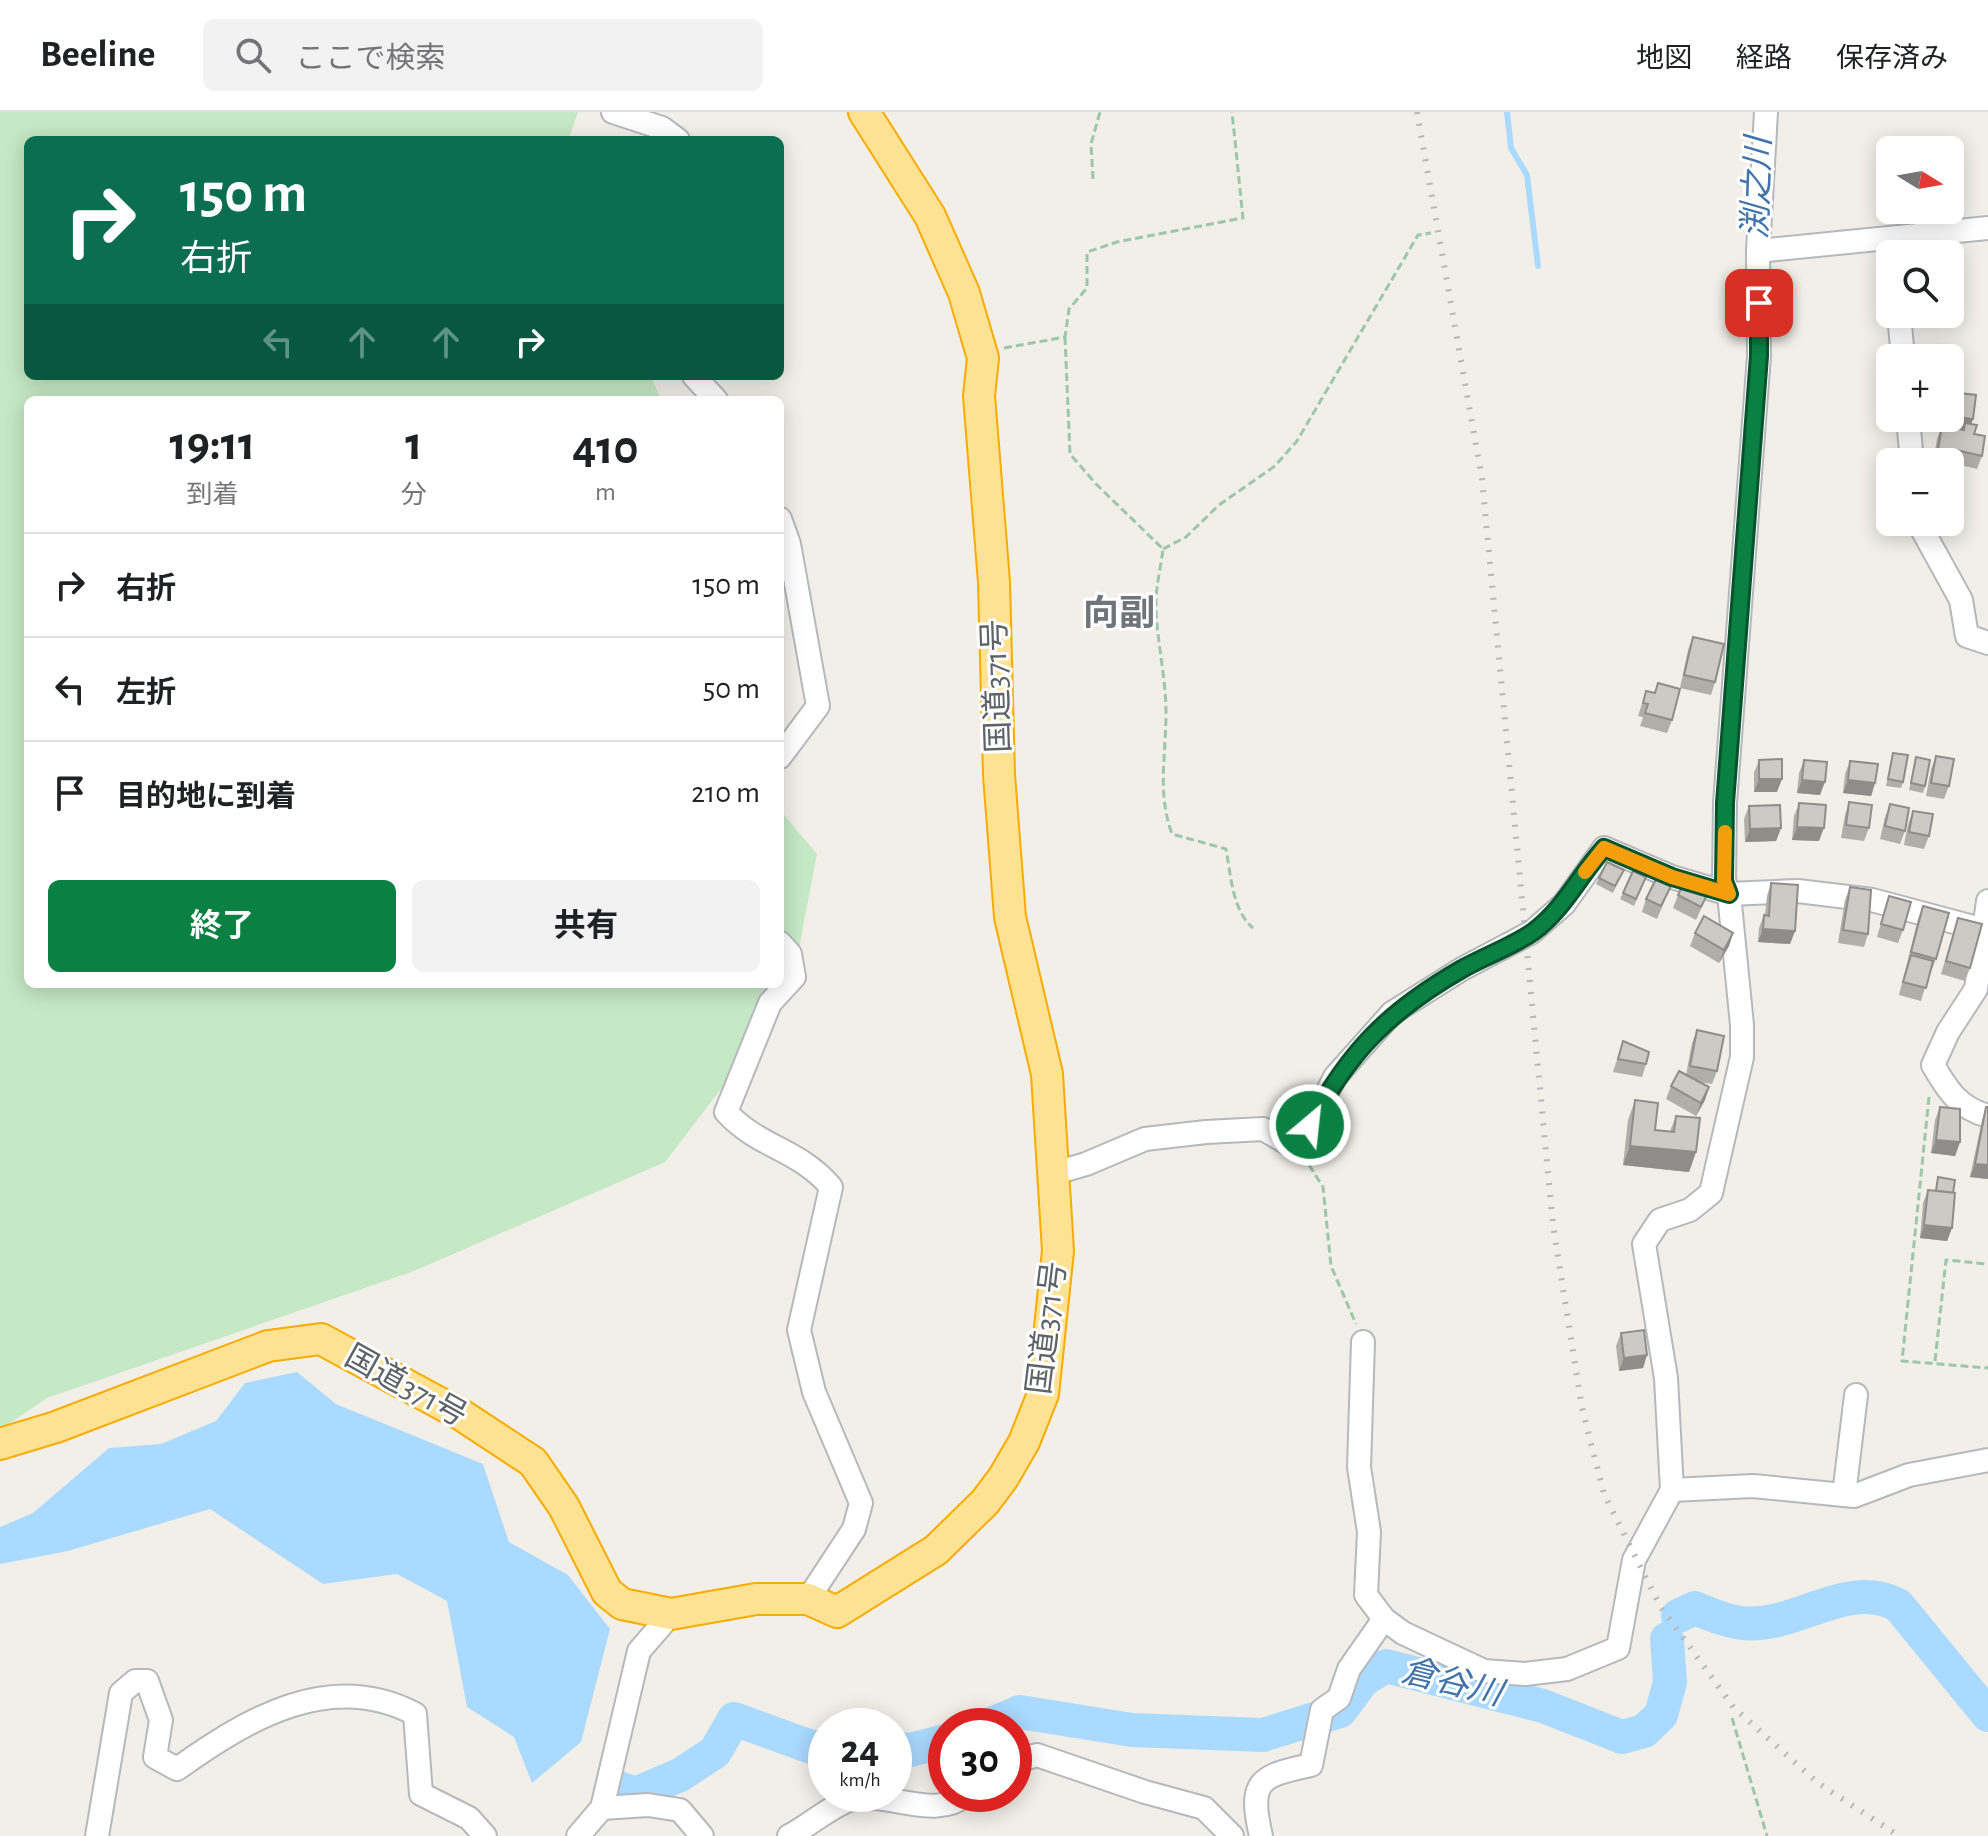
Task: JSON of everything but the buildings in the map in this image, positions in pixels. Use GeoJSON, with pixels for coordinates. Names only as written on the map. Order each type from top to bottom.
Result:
{"type":"FeatureCollection","features":[{"type":"Feature","properties":{"kind":"highway","name":"国道371号"},"geometry":{"type":"LineString","coordinates":[[0,1444],[56,1427],[268,1346],[321,1339],[460,1414],[533,1462],[564,1507],[607,1592],[622,1604],[671,1614],[756,1599],[808,1599],[837,1612],[936,1550],[985,1502],[1024,1442],[1043,1394],[1058,1251],[1047,1074],[1010,917],[999,775],[994,582],[979,396],[983,358],[964,293],[930,216],[864,112]]}},
{"type":"Feature","properties":{"kind":"street"},"geometry":{"type":"LineString","coordinates":[[613,112],[662,128],[673,136]]}},
{"type":"Feature","properties":{"kind":"street"},"geometry":{"type":"LineString","coordinates":[[1363,1342],[1359,1467],[1369,1532],[1366,1595],[1384,1619],[1403,1633],[1484,1671],[1525,1674],[1567,1669],[1618,1648],[1634,1560],[1672,1490],[1666,1378],[1644,1244],[1660,1220],[1690,1210],[1711,1193],[1742,1057],[1742,1025],[1729,894],[1724,881],[1725,803],[1759,356],[1758,251],[1766,112]]}},
{"type":"Feature","properties":{"kind":"street"},"geometry":{"type":"LineString","coordinates":[[1920,240],[1988,228]]}},
{"type":"Feature","properties":{"kind":"street"},"geometry":{"type":"LineString","coordinates":[[1758,251],[1876,246]]}},
{"type":"Feature","properties":{"kind":"street"},"geometry":{"type":"LineString","coordinates":[[698,380],[712,396]]}},
{"type":"Feature","properties":{"kind":"street"},"geometry":{"type":"LineString","coordinates":[[784,530],[818,706],[784,752]]}},
{"type":"Feature","properties":{"kind":"street"},"geometry":{"type":"LineString","coordinates":[[1926,536],[1961,600],[1967,636],[1988,643]]}},
{"type":"Feature","properties":{"kind":"street"},"geometry":{"type":"LineString","coordinates":[[1055,1173],[1086,1164],[1145,1139],[1206,1132],[1263,1129],[1298,1149],[1335,1077],[1392,1013],[1462,969],[1532,932],[1564,904],[1604,848],[1672,877],[1729,894],[1798,891],[1872,900],[1986,931]]}},
{"type":"Feature","properties":{"kind":"street"},"geometry":{"type":"LineString","coordinates":[[1988,901],[1976,989],[1948,1032],[1933,1065],[1947,1090],[1966,1110],[1988,1116]]}},
{"type":"Feature","properties":{"kind":"street"},"geometry":{"type":"LineString","coordinates":[[784,947],[790,954],[794,977],[784,988]]}},
{"type":"Feature","properties":{"kind":"street"},"geometry":{"type":"LineString","coordinates":[[784,988],[770,1003],[726,1112],[743,1131],[814,1167],[831,1187],[799,1330],[814,1392],[861,1503],[854,1529],[808,1599]]}},
{"type":"Feature","properties":{"kind":"street"},"geometry":{"type":"LineString","coordinates":[[1844,1495],[1856,1395]]}},
{"type":"Feature","properties":{"kind":"street"},"geometry":{"type":"LineString","coordinates":[[1672,1490],[1753,1486],[1854,1496],[1909,1475],[1988,1460]]}},
{"type":"Feature","properties":{"kind":"street"},"geometry":{"type":"LineString","coordinates":[[578,1836],[602,1808],[639,1651],[671,1614]]}},
{"type":"Feature","properties":{"kind":"street"},"geometry":{"type":"LineString","coordinates":[[1261,1836],[1253,1802],[1261,1786],[1273,1773],[1311,1765],[1320,1721],[1339,1698],[1349,1669],[1384,1619]]}},
{"type":"Feature","properties":{"kind":"street"},"geometry":{"type":"LineString","coordinates":[[97,1836],[121,1693],[135,1681],[147,1681],[161,1720],[155,1757],[177,1769],[231,1730],[279,1707],[334,1696],[370,1698],[404,1708],[415,1714],[421,1794],[469,1818],[485,1836]]}},
{"type":"Feature","properties":{"kind":"street"},"geometry":{"type":"LineString","coordinates":[[1032,1757],[1037,1755],[1145,1792],[1204,1808],[1232,1836]]}},
{"type":"Feature","properties":{"kind":"street"},"geometry":{"type":"LineString","coordinates":[[789,1836],[852,1799],[928,1807]]}},
{"type":"Feature","properties":{"kind":"street"},"geometry":{"type":"LineString","coordinates":[[602,1808],[648,1805],[680,1810],[702,1836]]}},
{"type":"Feature","properties":{"kind":"path"},"geometry":{"type":"LineString","coordinates":[[1093,179],[1091,144],[1100,112]]}},
{"type":"Feature","properties":{"kind":"path"},"geometry":{"type":"LineString","coordinates":[[1163,549],[1096,484],[1070,454],[1065,337],[1069,309],[1087,288],[1087,252],[1117,242],[1243,218],[1232,112]]}},
{"type":"Feature","properties":{"kind":"path"},"geometry":{"type":"LineString","coordinates":[[1163,549],[1186,537],[1219,505],[1275,466],[1297,441],[1370,320],[1408,247],[1418,235],[1431,233]]}},
{"type":"Feature","properties":{"kind":"path"},"geometry":{"type":"LineString","coordinates":[[983,358],[1012,344],[1065,337]]}},
{"type":"Feature","properties":{"kind":"path"},"geometry":{"type":"LineString","coordinates":[[1163,549],[1156,604],[1164,661],[1166,716],[1160,777],[1167,820],[1172,834],[1226,849],[1236,898],[1245,921],[1253,928]]}},
{"type":"Feature","properties":{"kind":"path"},"geometry":{"type":"LineString","coordinates":[[1933,1065],[1902,1361],[1935,1361],[1988,1368]]}},
{"type":"Feature","properties":{"kind":"path"},"geometry":{"type":"LineString","coordinates":[[1298,1149],[1323,1187],[1331,1266],[1363,1342]]}},
{"type":"Feature","properties":{"kind":"path"},"geometry":{"type":"LineString","coordinates":[[1935,1361],[1946,1260],[1988,1264]]}},
{"type":"Feature","properties":{"kind":"path"},"geometry":{"type":"LineString","coordinates":[[1732,1718],[1767,1836]]}},
{"type":"Feature","properties":{"kind":"green space"},"geometry":{"type":"Polygon","coordinates":[[[0,112],[578,112],[569,136],[24,136],[24,380],[653,380],[659,396],[24,396],[24,988],[784,988],[784,815],[817,854],[789,1000],[665,1162],[414,1271],[47,1398],[0,1430],[0,112]]]}},
{"type":"Feature","properties":{"kind":"water"},"geometry":{"type":"Polygon","coordinates":[[[297,1372],[336,1404],[483,1464],[509,1542],[568,1575],[610,1629],[581,1742],[532,1783],[514,1737],[467,1707],[447,1601],[397,1574],[323,1584],[210,1509],[68,1551],[0,1564],[0,1527],[33,1513],[109,1448],[161,1444],[216,1421],[245,1383],[297,1372]]]}},
{"type":"Feature","properties":{"kind":"waterway"},"geometry":{"type":"LineString","coordinates":[[1507,112],[1511,148],[1527,175],[1538,266]]}},
{"type":"Feature","properties":{"kind":"waterway","name":"倉谷川"},"geometry":{"type":"LineString","coordinates":[[1678,1616],[1695,1608],[1730,1621],[1762,1623],[1840,1600],[1878,1598],[1898,1605],[1988,1715]]}},
{"type":"Feature","properties":{"kind":"waterway","name":"倉谷川"},"geometry":{"type":"LineString","coordinates":[[1032,1714],[1132,1730],[1263,1735],[1340,1711],[1363,1680],[1386,1666],[1543,1706],[1622,1737],[1644,1731],[1661,1715],[1670,1682],[1667,1639]]}},
{"type":"Feature","properties":{"kind":"waterway","name":"倉谷川"},"geometry":{"type":"LineString","coordinates":[[619,1788],[635,1794],[680,1775],[715,1752],[734,1719],[808,1746]]}},
{"type":"Feature","properties":{"kind":"waterway","name":"倉谷川"},"geometry":{"type":"LineString","coordinates":[[912,1750],[928,1746]]}},
{"type":"Feature","properties":{"kind":"railway"},"geometry":{"type":"LineString","coordinates":[[1417,112],[1482,479],[1553,1225],[1582,1408],[1604,1494],[1660,1606],[1734,1708],[1818,1783],[1899,1836]]}},
{"type":"Feature","properties":{"kind":"slow traffic"},"geometry":{"type":"LineString","coordinates":[[1585,872],[1604,848],[1615,850],[1672,877],[1718,888],[1729,894],[1724,881],[1725,832]]}},
{"type":"Feature","properties":{"kind":"district","name":"向副"},"geometry":{"type":"Point","coordinates":[1119,614]}},
{"type":"Feature","properties":{"kind":"route"},"geometry":{"type":"LineString","coordinates":[[1310,1125],[1335,1077],[1392,1013],[1462,969],[1532,932],[1564,904],[1604,848],[1615,850],[1672,877],[1718,888],[1729,894],[1724,881],[1725,803],[1759,356],[1759,303]]}},
{"type":"Feature","properties":{"kind":"water label","name":"渕之川"},"geometry":{"type":"Point","coordinates":[1758,188]}}]}
